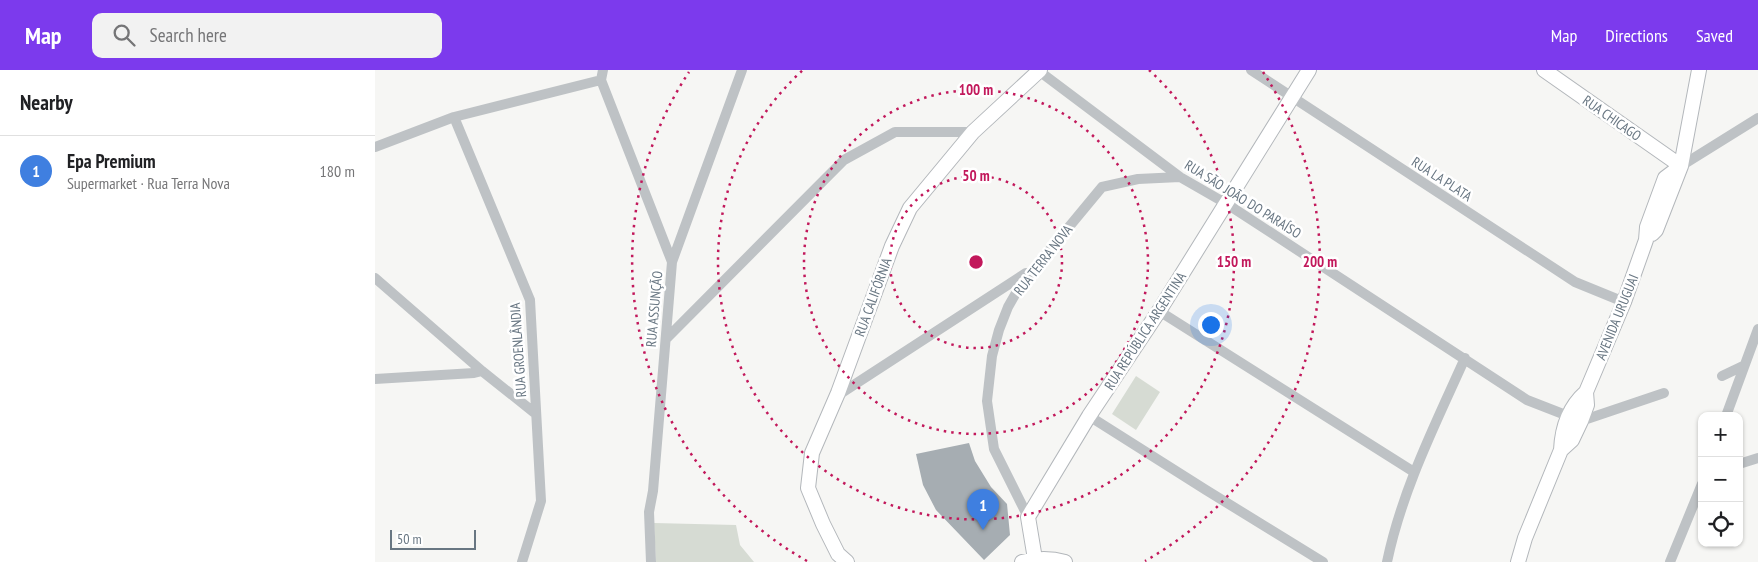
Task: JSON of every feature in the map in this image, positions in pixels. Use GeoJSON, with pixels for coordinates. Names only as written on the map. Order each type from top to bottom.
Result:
{"type":"FeatureCollection","features":[{"type":"Feature","properties":{"kind":"street","name":"RUA ASSUNÇÃO"},"geometry":{"type":"LineString","coordinates":[[651,562],[649,512],[653,491],[672,262],[742,70]]}},
{"type":"Feature","properties":{"kind":"street","name":"RUA CALIFÓRNIA"},"geometry":{"type":"LineString","coordinates":[[847,562],[839,554],[807,488],[812,453],[838,393],[892,246],[910,208],[973,132],[1040,70]]}},
{"type":"Feature","properties":{"kind":"street","name":"RUA SÃO JOÃO DO PARAÍSO"},"geometry":{"type":"LineString","coordinates":[[1040,70],[1180,177],[1227,204],[1527,400],[1574,419]]}},
{"type":"Feature","properties":{"kind":"street","name":"RUA LA PLATA"},"geometry":{"type":"LineString","coordinates":[[1251,70],[1575,282],[1624,302]]}},
{"type":"Feature","properties":{"kind":"street","name":"RUA REPÚBLICA ARGENTINA"},"geometry":{"type":"LineString","coordinates":[[1028,517],[1089,416],[1159,311],[1309,70]]}},
{"type":"Feature","properties":{"kind":"street","name":"RUA CHICAGO"},"geometry":{"type":"LineString","coordinates":[[1544,70],[1681,166]]}},
{"type":"Feature","properties":{"kind":"street"},"geometry":{"type":"LineString","coordinates":[[1681,166],[1699,70]]}},
{"type":"Feature","properties":{"kind":"street"},"geometry":{"type":"LineString","coordinates":[[375,148],[454,118],[602,75],[672,262]]}},
{"type":"Feature","properties":{"kind":"street","name":"RUA GROENLÂNDIA"},"geometry":{"type":"LineString","coordinates":[[454,118],[530,300],[541,501],[522,562]]}},
{"type":"Feature","properties":{"kind":"street"},"geometry":{"type":"LineString","coordinates":[[1681,166],[1758,118]]}},
{"type":"Feature","properties":{"kind":"street"},"geometry":{"type":"LineString","coordinates":[[666,339],[844,160],[895,132],[973,132]]}},
{"type":"Feature","properties":{"kind":"street","name":"AVENIDA URUGUAI"},"geometry":{"type":"LineString","coordinates":[[1519,562],[1525,538],[1561,450],[1561,435],[1574,419],[1576,401],[1586,392],[1624,302],[1647,240],[1647,227],[1665,178],[1681,166]]}},
{"type":"Feature","properties":{"kind":"street","name":"RUA TERRA NOVA"},"geometry":{"type":"LineString","coordinates":[[1028,560],[1028,517],[994,449],[987,401],[992,356],[1008,307],[1020,286],[1102,187],[1138,179],[1180,177]]}},
{"type":"Feature","properties":{"kind":"street"},"geometry":{"type":"LineString","coordinates":[[838,393],[843,392],[1036,267]]}},
{"type":"Feature","properties":{"kind":"street"},"geometry":{"type":"LineString","coordinates":[[375,278],[482,372],[536,414]]}},
{"type":"Feature","properties":{"kind":"street"},"geometry":{"type":"LineString","coordinates":[[1159,311],[1414,472]]}},
{"type":"Feature","properties":{"kind":"street"},"geometry":{"type":"LineString","coordinates":[[1727,412],[1758,329]]}},
{"type":"Feature","properties":{"kind":"street"},"geometry":{"type":"LineString","coordinates":[[1387,562],[1393,532],[1414,472],[1465,358]]}},
{"type":"Feature","properties":{"kind":"street"},"geometry":{"type":"LineString","coordinates":[[1721,376],[1743,366]]}},
{"type":"Feature","properties":{"kind":"street"},"geometry":{"type":"LineString","coordinates":[[375,379],[482,372]]}},
{"type":"Feature","properties":{"kind":"street"},"geometry":{"type":"LineString","coordinates":[[1574,419],[1664,393]]}},
{"type":"Feature","properties":{"kind":"street"},"geometry":{"type":"LineString","coordinates":[[1089,416],[1323,562]]}},
{"type":"Feature","properties":{"kind":"street"},"geometry":{"type":"LineString","coordinates":[[1743,463],[1758,458]]}},
{"type":"Feature","properties":{"kind":"street"},"geometry":{"type":"LineString","coordinates":[[1670,562],[1698,494]]}},
{"type":"Feature","properties":{"kind":"street"},"geometry":{"type":"LineString","coordinates":[[1028,560],[1056,559],[1065,562]]}},
{"type":"Feature","properties":{"kind":"shaded area"},"geometry":{"type":"Polygon","coordinates":[[[1136,376],[1160,392],[1136,430],[1112,414],[1136,376]]]}},
{"type":"Feature","properties":{"kind":"shaded area"},"geometry":{"type":"Polygon","coordinates":[[[654,523],[736,525],[740,545],[754,562],[656,562],[654,523]]]}},
{"type":"Feature","properties":{"kind":"building"},"geometry":{"type":"Polygon","coordinates":[[[969,443],[975,461],[991,487],[1007,504],[1010,535],[984,560],[936,510],[923,485],[916,454],[969,443]]]}},
{"type":"Feature","properties":{"kind":"place","name":"Epa Premium"},"geometry":{"type":"Point","coordinates":[983,530]}}]}
